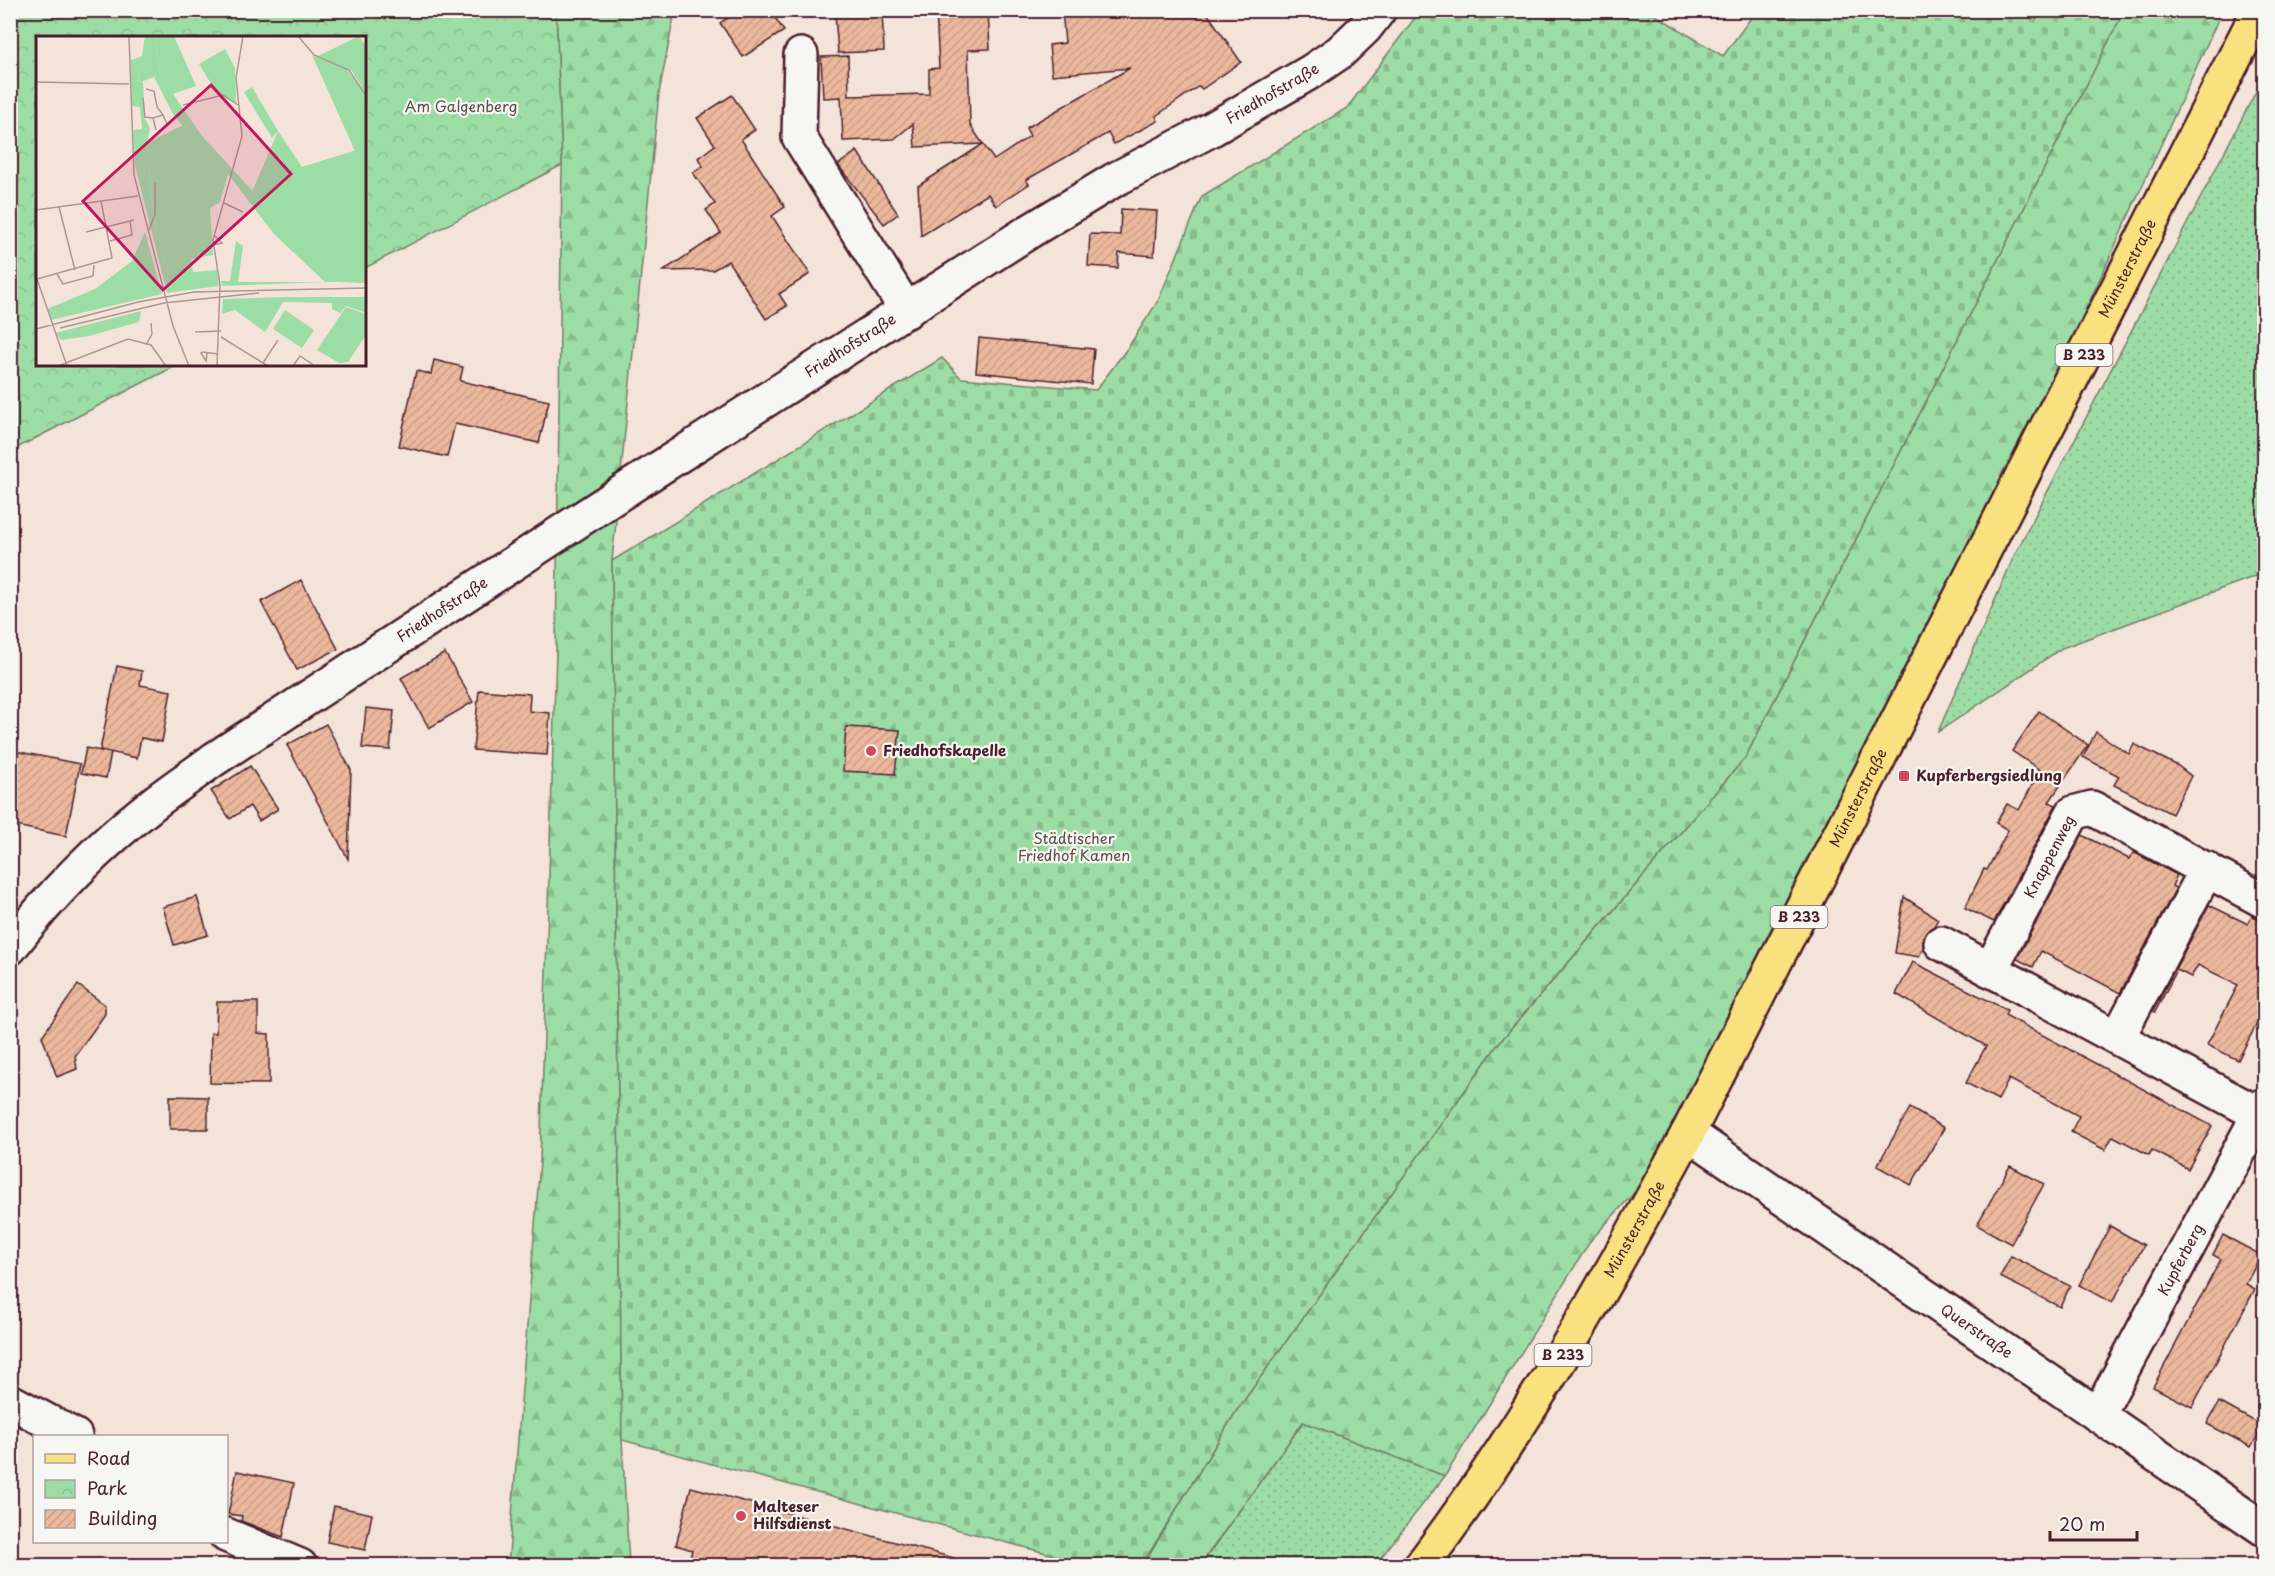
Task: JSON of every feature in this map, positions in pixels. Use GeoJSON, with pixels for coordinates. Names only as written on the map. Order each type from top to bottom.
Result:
{"type":"FeatureCollection","features":[{"type":"Feature","properties":{"kind":"main road","name":"Münsterstraße"},"geometry":{"type":"LineString","coordinates":[[1421,1566],[1466,1506],[1549,1378],[1622,1256],[1688,1133],[2259,10]]}},
{"type":"Feature","properties":{"kind":"street","name":"Friedhofstraße"},"geometry":{"type":"LineString","coordinates":[[10,948],[101,848],[149,807],[222,754],[591,512],[1114,180],[1212,129],[1312,71],[1340,52],[1379,10]]}},
{"type":"Feature","properties":{"kind":"street","name":"Friedhofstraße"},"geometry":{"type":"LineString","coordinates":[[801,55],[799,137],[907,311]]}},
{"type":"Feature","properties":{"kind":"street","name":"Knappenweg"},"geometry":{"type":"LineString","coordinates":[[1990,970],[2073,813],[2092,808],[2265,900]]}},
{"type":"Feature","properties":{"kind":"street"},"geometry":{"type":"LineString","coordinates":[[2118,1037],[2207,869]]}},
{"type":"Feature","properties":{"kind":"street"},"geometry":{"type":"LineString","coordinates":[[1941,944],[2263,1112]]}},
{"type":"Feature","properties":{"kind":"street","name":"Kupferberg"},"geometry":{"type":"LineString","coordinates":[[2098,1415],[2263,1112]]}},
{"type":"Feature","properties":{"kind":"street","name":"Querstraße"},"geometry":{"type":"LineString","coordinates":[[1688,1133],[2265,1529]]}},
{"type":"Feature","properties":{"kind":"street"},"geometry":{"type":"LineString","coordinates":[[10,1401],[71,1435]]}},
{"type":"Feature","properties":{"kind":"street"},"geometry":{"type":"LineString","coordinates":[[228,1536],[300,1566]]}},
{"type":"Feature","properties":{"kind":"green space","name":"Am Galgenberg"},"geometry":{"type":"Polygon","coordinates":[[[11,10],[556,11],[562,165],[366,267],[366,36],[36,36],[36,366],[175,366],[11,451],[11,10]]]}},
{"type":"Feature","properties":{"kind":"green space"},"geometry":{"type":"Polygon","coordinates":[[[556,11],[675,11],[659,93],[612,561],[622,1440],[629,1565],[508,1566],[540,1162],[556,652],[562,165],[556,11]]]}},
{"type":"Feature","properties":{"kind":"green space","name":"Städtischer Friedhof Kamen"},"geometry":{"type":"Polygon","coordinates":[[[1420,11],[1649,11],[1723,56],[1756,11],[2124,11],[1745,758],[1498,1044],[1235,1413],[1142,1565],[1091,1565],[622,1440],[612,561],[942,358],[961,378],[1096,390],[1129,346],[1158,301],[1202,196],[1347,108],[1420,11]]]}},
{"type":"Feature","properties":{"kind":"green space"},"geometry":{"type":"Polygon","coordinates":[[[2124,11],[2222,11],[1978,546],[1678,1145],[1591,1240],[1445,1476],[1303,1422],[1200,1565],[1142,1566],[1235,1413],[1498,1044],[1745,758],[2124,11]]]}},
{"type":"Feature","properties":{"kind":"green space"},"geometry":{"type":"Polygon","coordinates":[[[2264,76],[2264,573],[2062,648],[1938,732],[2014,556],[2264,76]]]}},
{"type":"Feature","properties":{"kind":"green space"},"geometry":{"type":"Polygon","coordinates":[[[1303,1422],[1445,1476],[1375,1565],[1200,1566],[1303,1422]]]}},
{"type":"Feature","properties":{"kind":"building"},"geometry":{"type":"Polygon","coordinates":[[[739,10],[770,10],[784,31],[743,57],[720,23],[739,10]]]}},
{"type":"Feature","properties":{"kind":"building"},"geometry":{"type":"Polygon","coordinates":[[[936,10],[988,10],[990,49],[968,50],[970,125],[983,144],[915,147],[913,124],[894,139],[843,141],[841,97],[823,98],[821,57],[848,56],[849,96],[929,94],[929,69],[939,68],[936,10]]]}},
{"type":"Feature","properties":{"kind":"building"},"geometry":{"type":"Polygon","coordinates":[[[1062,10],[1205,10],[1241,62],[1202,89],[1199,86],[1156,116],[1158,121],[1114,144],[1108,133],[1026,180],[1029,184],[996,206],[988,194],[921,236],[918,186],[983,144],[994,160],[1030,136],[1026,128],[1130,68],[1052,75],[1049,45],[1065,43],[1062,10]]]}},
{"type":"Feature","properties":{"kind":"building"},"geometry":{"type":"Polygon","coordinates":[[[882,11],[884,51],[838,53],[835,14],[882,11]]]}},
{"type":"Feature","properties":{"kind":"building"},"geometry":{"type":"Polygon","coordinates":[[[732,95],[755,130],[741,139],[785,207],[772,216],[810,274],[779,294],[787,306],[766,319],[728,261],[713,270],[663,271],[721,233],[706,210],[715,204],[693,173],[703,166],[698,158],[715,145],[697,118],[732,95]]]}},
{"type":"Feature","properties":{"kind":"building"},"geometry":{"type":"Polygon","coordinates":[[[857,151],[898,214],[884,224],[838,165],[857,151]]]}},
{"type":"Feature","properties":{"kind":"building"},"geometry":{"type":"Polygon","coordinates":[[[1121,209],[1157,211],[1154,256],[1119,253],[1118,268],[1088,266],[1090,234],[1120,235],[1121,209]]]}},
{"type":"Feature","properties":{"kind":"building"},"geometry":{"type":"Polygon","coordinates":[[[979,338],[1094,349],[1091,384],[976,372],[979,338]]]}},
{"type":"Feature","properties":{"kind":"building"},"geometry":{"type":"Polygon","coordinates":[[[434,360],[463,367],[460,381],[549,401],[539,443],[455,424],[447,457],[399,446],[416,371],[431,374],[434,360]]]}},
{"type":"Feature","properties":{"kind":"building"},"geometry":{"type":"Polygon","coordinates":[[[301,580],[338,649],[297,670],[261,602],[301,580]]]}},
{"type":"Feature","properties":{"kind":"building"},"geometry":{"type":"Polygon","coordinates":[[[445,653],[473,702],[429,728],[401,678],[445,653]]]}},
{"type":"Feature","properties":{"kind":"building"},"geometry":{"type":"Polygon","coordinates":[[[117,666],[142,671],[140,685],[171,691],[162,742],[141,738],[137,758],[100,750],[117,666]]]}},
{"type":"Feature","properties":{"kind":"building"},"geometry":{"type":"Polygon","coordinates":[[[479,690],[530,694],[529,711],[550,713],[547,755],[473,750],[479,690]]]}},
{"type":"Feature","properties":{"kind":"building"},"geometry":{"type":"Polygon","coordinates":[[[366,708],[394,711],[390,750],[362,748],[366,708]]]}},
{"type":"Feature","properties":{"kind":"building"},"geometry":{"type":"Polygon","coordinates":[[[2039,711],[2088,745],[2049,802],[2056,805],[1994,922],[1965,908],[1984,869],[1987,870],[2008,830],[1996,823],[2007,804],[2019,810],[2040,770],[2012,751],[2039,711]]]}},
{"type":"Feature","properties":{"kind":"building"},"geometry":{"type":"Polygon","coordinates":[[[326,724],[351,770],[348,859],[287,745],[326,724]]]}},
{"type":"Feature","properties":{"kind":"building","name":"Friedhofskapelle"},"geometry":{"type":"Polygon","coordinates":[[[846,727],[900,730],[895,774],[843,771],[846,727]]]}},
{"type":"Feature","properties":{"kind":"building"},"geometry":{"type":"Polygon","coordinates":[[[2096,732],[2129,754],[2134,744],[2178,766],[2191,776],[2172,814],[2114,785],[2119,776],[2083,757],[2096,732]]]}},
{"type":"Feature","properties":{"kind":"building"},"geometry":{"type":"Polygon","coordinates":[[[86,748],[111,753],[106,778],[81,773],[86,748]]]}},
{"type":"Feature","properties":{"kind":"building"},"geometry":{"type":"Polygon","coordinates":[[[10,750],[80,764],[66,836],[10,825],[10,750]]]}},
{"type":"Feature","properties":{"kind":"building"},"geometry":{"type":"Polygon","coordinates":[[[250,766],[278,809],[259,821],[250,806],[230,819],[211,791],[250,766]]]}},
{"type":"Feature","properties":{"kind":"building"},"geometry":{"type":"Polygon","coordinates":[[[2082,835],[2129,859],[2133,853],[2137,854],[2177,875],[2172,886],[2176,888],[2120,993],[2041,951],[2033,967],[2017,959],[2082,835]]]}},
{"type":"Feature","properties":{"kind":"building"},"geometry":{"type":"Polygon","coordinates":[[[197,897],[208,935],[174,945],[163,907],[197,897]]]}},
{"type":"Feature","properties":{"kind":"building"},"geometry":{"type":"Polygon","coordinates":[[[1904,897],[1938,919],[1924,935],[1923,948],[1919,957],[1895,953],[1904,897]]]}},
{"type":"Feature","properties":{"kind":"building"},"geometry":{"type":"Polygon","coordinates":[[[2209,905],[2248,924],[2252,916],[2265,920],[2265,1008],[2238,1060],[2207,1045],[2238,985],[2198,965],[2191,977],[2177,970],[2155,1012],[2153,1011],[2209,905]]]}},
{"type":"Feature","properties":{"kind":"building"},"geometry":{"type":"Polygon","coordinates":[[[1913,962],[2007,1010],[2005,1015],[2212,1126],[2188,1169],[2152,1150],[2149,1155],[2113,1136],[2105,1150],[2071,1132],[2079,1116],[2009,1079],[1998,1100],[1966,1083],[1986,1046],[1896,994],[1913,962]]]}},
{"type":"Feature","properties":{"kind":"building"},"geometry":{"type":"Polygon","coordinates":[[[78,985],[105,1005],[105,1014],[75,1056],[77,1069],[57,1077],[42,1036],[78,985]]]}},
{"type":"Feature","properties":{"kind":"building"},"geometry":{"type":"Polygon","coordinates":[[[217,1002],[258,1002],[258,1033],[269,1034],[269,1084],[210,1083],[211,1033],[216,1033],[217,1002]]]}},
{"type":"Feature","properties":{"kind":"building"},"geometry":{"type":"Polygon","coordinates":[[[170,1096],[208,1097],[208,1129],[170,1129],[170,1096]]]}},
{"type":"Feature","properties":{"kind":"building"},"geometry":{"type":"Polygon","coordinates":[[[1910,1108],[1944,1128],[1911,1185],[1877,1166],[1910,1108]]]}},
{"type":"Feature","properties":{"kind":"building"},"geometry":{"type":"Polygon","coordinates":[[[2010,1166],[2044,1184],[2011,1244],[1977,1225],[2010,1166]]]}},
{"type":"Feature","properties":{"kind":"building"},"geometry":{"type":"Polygon","coordinates":[[[2110,1226],[2144,1245],[2112,1303],[2079,1285],[2110,1226]]]}},
{"type":"Feature","properties":{"kind":"building"},"geometry":{"type":"Polygon","coordinates":[[[2223,1235],[2261,1255],[2246,1284],[2255,1289],[2192,1407],[2153,1387],[2221,1259],[2213,1255],[2223,1235]]]}},
{"type":"Feature","properties":{"kind":"building"},"geometry":{"type":"Polygon","coordinates":[[[2011,1256],[2070,1286],[2060,1307],[2000,1277],[2011,1256]]]}},
{"type":"Feature","properties":{"kind":"building"},"geometry":{"type":"Polygon","coordinates":[[[2219,1402],[2263,1426],[2251,1447],[2207,1424],[2219,1402]]]}},
{"type":"Feature","properties":{"kind":"building"},"geometry":{"type":"Polygon","coordinates":[[[237,1471],[294,1483],[283,1537],[241,1521],[242,1516],[228,1514],[237,1471]]]}},
{"type":"Feature","properties":{"kind":"building","name":"Malteser Hilfsdienst"},"geometry":{"type":"Polygon","coordinates":[[[691,1487],[954,1558],[953,1566],[688,1566],[692,1550],[676,1545],[691,1487]]]}},
{"type":"Feature","properties":{"kind":"building"},"geometry":{"type":"Polygon","coordinates":[[[334,1506],[372,1514],[365,1550],[327,1542],[334,1506]]]}},
{"type":"Feature","properties":{"kind":"place","name":"Friedhofskapelle"},"geometry":{"type":"Point","coordinates":[871,751]}},
{"type":"Feature","properties":{"kind":"place","name":"Kupferbergsiedlung"},"geometry":{"type":"Point","coordinates":[1904,776]}},
{"type":"Feature","properties":{"kind":"place","name":"Malteser Hilfsdienst"},"geometry":{"type":"Point","coordinates":[741,1516]}}]}
